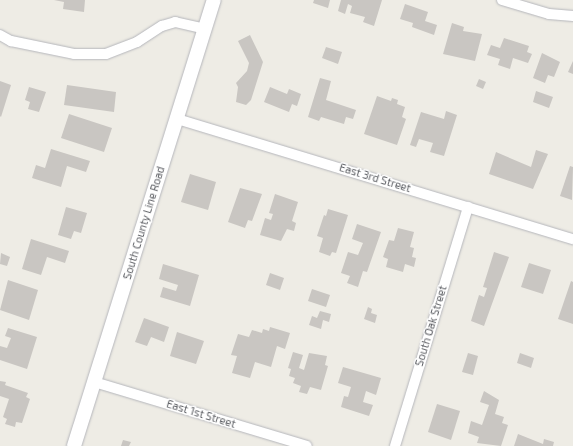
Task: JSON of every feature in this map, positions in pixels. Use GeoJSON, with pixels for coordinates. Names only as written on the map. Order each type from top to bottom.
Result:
{"type":"FeatureCollection","features":[{"type":"Feature","properties":{"kind":"main road","name":"South County Line Road"},"geometry":{"type":"LineString","coordinates":[[74,446],[214,0]]}},
{"type":"Feature","properties":{"kind":"street"},"geometry":{"type":"LineString","coordinates":[[506,2],[528,0]]}},
{"type":"Feature","properties":{"kind":"street"},"geometry":{"type":"LineString","coordinates":[[506,2],[549,14],[573,16]]}},
{"type":"Feature","properties":{"kind":"street"},"geometry":{"type":"LineString","coordinates":[[0,35],[11,41],[74,54],[106,54],[137,42],[162,26],[176,22],[205,29]]}},
{"type":"Feature","properties":{"kind":"street","name":"East 3rd Street"},"geometry":{"type":"LineString","coordinates":[[177,119],[573,239]]}},
{"type":"Feature","properties":{"kind":"street","name":"South Oak Street"},"geometry":{"type":"LineString","coordinates":[[394,446],[468,207]]}},
{"type":"Feature","properties":{"kind":"street","name":"East 1st Street"},"geometry":{"type":"LineString","coordinates":[[94,382],[307,446]]}},
{"type":"Feature","properties":{"kind":"building"},"geometry":{"type":"Polygon","coordinates":[[[54,0],[85,0],[84,12],[63,9],[64,2],[54,0]]]}},
{"type":"Feature","properties":{"kind":"building"},"geometry":{"type":"Polygon","coordinates":[[[314,0],[330,0],[328,8],[313,3],[314,0]]]}},
{"type":"Feature","properties":{"kind":"building"},"geometry":{"type":"Polygon","coordinates":[[[341,0],[382,0],[374,26],[363,22],[365,17],[350,13],[352,6],[348,4],[345,14],[338,11],[341,0]]]}},
{"type":"Feature","properties":{"kind":"building"},"geometry":{"type":"Polygon","coordinates":[[[405,4],[428,12],[425,21],[437,25],[434,35],[412,27],[413,23],[400,19],[405,4]]]}},
{"type":"Feature","properties":{"kind":"building"},"geometry":{"type":"Polygon","coordinates":[[[452,23],[464,27],[463,31],[482,34],[475,61],[443,54],[452,23]]]}},
{"type":"Feature","properties":{"kind":"building"},"geometry":{"type":"Polygon","coordinates":[[[250,35],[263,62],[251,100],[246,105],[236,102],[238,87],[236,83],[247,71],[249,63],[238,41],[250,35]]]}},
{"type":"Feature","properties":{"kind":"building"},"geometry":{"type":"Polygon","coordinates":[[[504,38],[529,46],[527,52],[532,54],[528,63],[513,58],[510,69],[498,65],[500,59],[487,55],[491,45],[500,48],[504,38]]]}},
{"type":"Feature","properties":{"kind":"building"},"geometry":{"type":"Polygon","coordinates":[[[326,47],[342,52],[338,64],[322,58],[326,47]]]}},
{"type":"Feature","properties":{"kind":"building"},"geometry":{"type":"Polygon","coordinates":[[[542,53],[560,62],[554,77],[548,75],[545,83],[533,78],[542,53]]]}},
{"type":"Feature","properties":{"kind":"building"},"geometry":{"type":"Polygon","coordinates":[[[573,61],[573,74],[568,72],[573,61]]]}},
{"type":"Feature","properties":{"kind":"building"},"geometry":{"type":"Polygon","coordinates":[[[320,78],[331,81],[326,100],[356,110],[353,119],[346,117],[344,124],[321,117],[319,121],[308,117],[320,78]]]}},
{"type":"Feature","properties":{"kind":"building"},"geometry":{"type":"Polygon","coordinates":[[[479,79],[486,82],[483,89],[476,86],[479,79]]]}},
{"type":"Feature","properties":{"kind":"building"},"geometry":{"type":"Polygon","coordinates":[[[0,81],[11,85],[1,117],[0,116],[0,81]]]}},
{"type":"Feature","properties":{"kind":"building"},"geometry":{"type":"Polygon","coordinates":[[[67,85],[116,92],[114,112],[64,105],[67,85]]]}},
{"type":"Feature","properties":{"kind":"building"},"geometry":{"type":"Polygon","coordinates":[[[29,87],[46,92],[39,112],[28,109],[30,102],[25,100],[29,87]]]}},
{"type":"Feature","properties":{"kind":"building"},"geometry":{"type":"Polygon","coordinates":[[[270,87],[287,94],[289,89],[301,94],[297,106],[292,104],[289,112],[264,102],[270,87]]]}},
{"type":"Feature","properties":{"kind":"building"},"geometry":{"type":"Polygon","coordinates":[[[536,91],[553,97],[549,108],[533,102],[536,91]]]}},
{"type":"Feature","properties":{"kind":"building"},"geometry":{"type":"Polygon","coordinates":[[[377,96],[391,101],[392,98],[398,100],[397,104],[405,107],[402,117],[406,119],[397,145],[364,134],[377,96]]]}},
{"type":"Feature","properties":{"kind":"building"},"geometry":{"type":"Polygon","coordinates":[[[446,111],[457,115],[444,156],[430,152],[433,143],[419,139],[416,147],[410,145],[421,112],[444,119],[446,111]]]}},
{"type":"Feature","properties":{"kind":"building"},"geometry":{"type":"Polygon","coordinates":[[[69,114],[112,128],[104,152],[61,138],[69,114]]]}},
{"type":"Feature","properties":{"kind":"building"},"geometry":{"type":"Polygon","coordinates":[[[51,149],[90,161],[86,172],[67,166],[61,187],[32,178],[36,165],[45,168],[51,149]]]}},
{"type":"Feature","properties":{"kind":"building"},"geometry":{"type":"Polygon","coordinates":[[[536,150],[548,154],[533,189],[489,174],[496,152],[531,167],[536,150]]]}},
{"type":"Feature","properties":{"kind":"building"},"geometry":{"type":"Polygon","coordinates":[[[570,166],[573,167],[572,200],[560,196],[570,166]]]}},
{"type":"Feature","properties":{"kind":"building"},"geometry":{"type":"Polygon","coordinates":[[[190,174],[216,182],[208,210],[181,202],[190,174]]]}},
{"type":"Feature","properties":{"kind":"building"},"geometry":{"type":"Polygon","coordinates":[[[240,188],[262,194],[252,221],[248,220],[245,228],[228,222],[240,188]]]}},
{"type":"Feature","properties":{"kind":"building"},"geometry":{"type":"Polygon","coordinates":[[[275,194],[298,202],[292,221],[296,223],[294,231],[287,229],[281,241],[260,235],[265,218],[271,220],[273,214],[269,213],[275,194]]]}},
{"type":"Feature","properties":{"kind":"building"},"geometry":{"type":"Polygon","coordinates":[[[66,207],[87,213],[81,233],[74,231],[71,239],[58,235],[66,207]]]}},
{"type":"Feature","properties":{"kind":"building"},"geometry":{"type":"Polygon","coordinates":[[[328,209],[348,215],[336,253],[332,252],[330,256],[319,252],[323,238],[317,236],[324,215],[326,216],[328,209]]]}},
{"type":"Feature","properties":{"kind":"building"},"geometry":{"type":"Polygon","coordinates":[[[357,224],[381,232],[367,272],[363,271],[358,287],[347,283],[350,276],[341,273],[348,252],[358,255],[363,243],[352,239],[357,224]]]}},
{"type":"Feature","properties":{"kind":"building"},"geometry":{"type":"Polygon","coordinates":[[[398,228],[414,232],[410,247],[414,248],[412,257],[416,258],[414,267],[405,264],[403,272],[386,267],[388,259],[383,257],[389,240],[394,241],[398,228]]]}},
{"type":"Feature","properties":{"kind":"building"},"geometry":{"type":"Polygon","coordinates":[[[31,239],[69,251],[65,263],[47,257],[41,275],[22,269],[31,239]]]}},
{"type":"Feature","properties":{"kind":"building"},"geometry":{"type":"Polygon","coordinates":[[[494,252],[509,257],[484,326],[471,321],[479,295],[484,297],[487,288],[483,287],[494,252]]]}},
{"type":"Feature","properties":{"kind":"building"},"geometry":{"type":"Polygon","coordinates":[[[1,253],[10,257],[7,266],[0,264],[1,253]]]}},
{"type":"Feature","properties":{"kind":"building"},"geometry":{"type":"Polygon","coordinates":[[[529,263],[551,270],[543,294],[521,287],[529,263]]]}},
{"type":"Feature","properties":{"kind":"building"},"geometry":{"type":"Polygon","coordinates":[[[163,264],[199,275],[190,306],[160,297],[163,287],[176,291],[178,285],[159,279],[163,264]]]}},
{"type":"Feature","properties":{"kind":"building"},"geometry":{"type":"Polygon","coordinates":[[[270,273],[284,278],[280,290],[266,285],[270,273]]]}},
{"type":"Feature","properties":{"kind":"building"},"geometry":{"type":"Polygon","coordinates":[[[8,280],[38,290],[29,320],[0,310],[8,280]]]}},
{"type":"Feature","properties":{"kind":"building"},"geometry":{"type":"Polygon","coordinates":[[[571,281],[573,282],[573,324],[558,319],[571,281]]]}},
{"type":"Feature","properties":{"kind":"building"},"geometry":{"type":"Polygon","coordinates":[[[312,289],[330,295],[326,307],[308,301],[312,289]]]}},
{"type":"Feature","properties":{"kind":"building"},"geometry":{"type":"Polygon","coordinates":[[[368,307],[372,309],[371,313],[377,315],[375,323],[364,319],[368,307]]]}},
{"type":"Feature","properties":{"kind":"building"},"geometry":{"type":"Polygon","coordinates":[[[320,311],[331,314],[329,322],[323,320],[321,329],[309,325],[312,316],[317,318],[320,311]]]}},
{"type":"Feature","properties":{"kind":"building"},"geometry":{"type":"Polygon","coordinates":[[[144,318],[169,327],[164,342],[151,337],[147,346],[135,342],[144,318]]]}},
{"type":"Feature","properties":{"kind":"building"},"geometry":{"type":"Polygon","coordinates":[[[270,327],[290,333],[285,349],[277,346],[271,367],[255,362],[250,378],[232,373],[237,356],[231,355],[238,334],[249,337],[252,330],[262,333],[263,329],[269,331],[270,327]]]}},
{"type":"Feature","properties":{"kind":"building"},"geometry":{"type":"Polygon","coordinates":[[[8,328],[37,337],[27,369],[0,360],[0,346],[7,348],[11,338],[5,336],[8,328]]]}},
{"type":"Feature","properties":{"kind":"building"},"geometry":{"type":"Polygon","coordinates":[[[177,332],[204,341],[196,364],[170,356],[177,332]]]}},
{"type":"Feature","properties":{"kind":"building"},"geometry":{"type":"Polygon","coordinates":[[[293,352],[303,355],[299,368],[304,370],[309,353],[327,356],[325,365],[328,366],[321,390],[310,387],[307,394],[299,392],[301,386],[293,383],[295,378],[289,376],[291,369],[288,368],[293,352]]]}},
{"type":"Feature","properties":{"kind":"building"},"geometry":{"type":"Polygon","coordinates":[[[468,353],[478,356],[473,375],[462,372],[468,353]]]}},
{"type":"Feature","properties":{"kind":"building"},"geometry":{"type":"Polygon","coordinates":[[[520,353],[534,358],[531,368],[517,363],[520,353]]]}},
{"type":"Feature","properties":{"kind":"building"},"geometry":{"type":"Polygon","coordinates":[[[343,367],[381,378],[376,395],[366,391],[363,402],[373,405],[369,416],[341,407],[344,396],[348,397],[351,387],[338,383],[343,367]]]}},
{"type":"Feature","properties":{"kind":"building"},"geometry":{"type":"Polygon","coordinates":[[[0,381],[6,382],[5,385],[28,393],[26,397],[30,399],[22,423],[16,422],[15,427],[5,424],[7,419],[3,417],[9,399],[0,396],[0,381]]]}},
{"type":"Feature","properties":{"kind":"building"},"geometry":{"type":"Polygon","coordinates":[[[484,391],[499,400],[495,414],[504,417],[502,423],[508,425],[501,446],[477,443],[479,437],[468,433],[471,421],[482,425],[489,405],[480,402],[484,391]]]}},
{"type":"Feature","properties":{"kind":"building"},"geometry":{"type":"Polygon","coordinates":[[[437,404],[460,411],[451,440],[428,432],[437,404]]]}},
{"type":"Feature","properties":{"kind":"building"},"geometry":{"type":"Polygon","coordinates":[[[518,434],[543,444],[544,439],[554,442],[553,446],[514,446],[518,434]]]}},
{"type":"Feature","properties":{"kind":"building"},"geometry":{"type":"Polygon","coordinates":[[[123,440],[131,442],[129,446],[121,446],[123,440]]]}}]}
